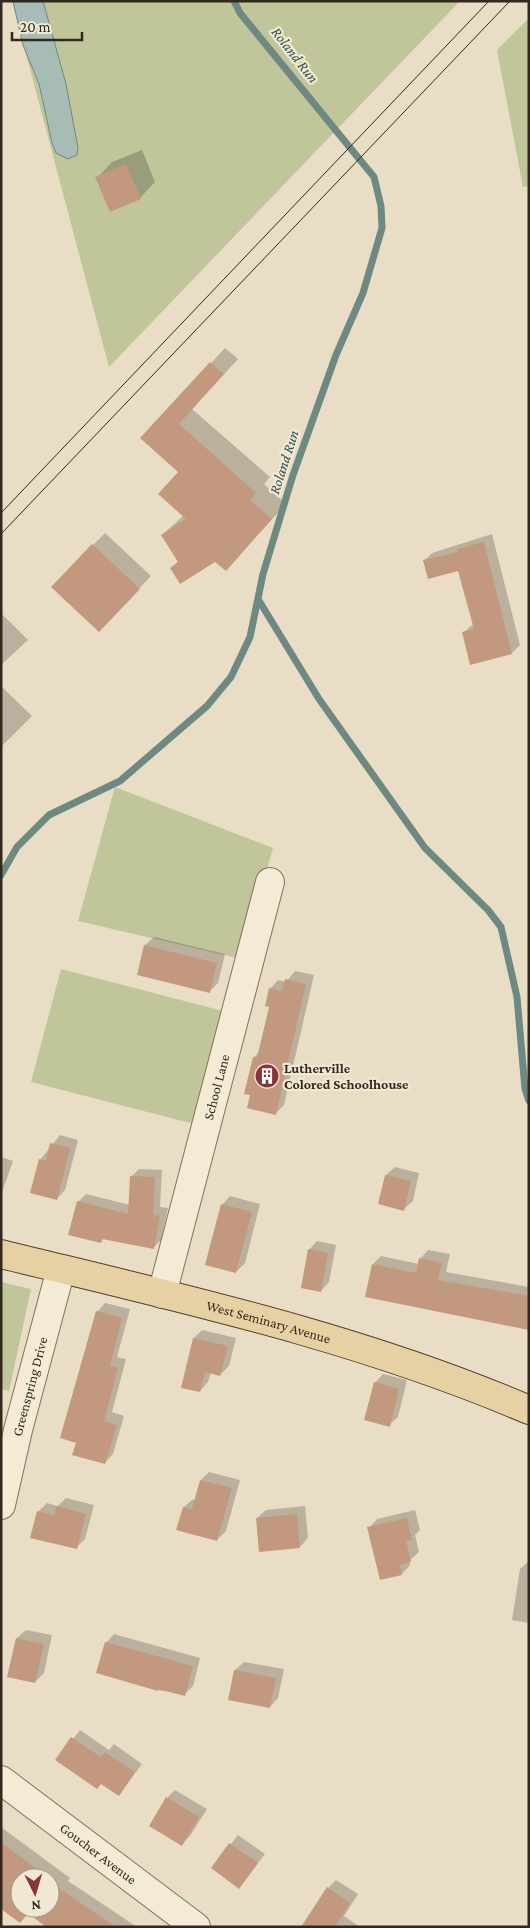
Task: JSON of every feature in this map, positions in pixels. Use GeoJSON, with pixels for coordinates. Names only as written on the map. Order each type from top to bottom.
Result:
{"type":"FeatureCollection","features":[{"type":"Feature","properties":{"kind":"main road","name":"West Seminary Avenue"},"geometry":{"type":"LineString","coordinates":[[1,1254],[273,1321],[386,1355],[490,1393],[529,1410]]}},
{"type":"Feature","properties":{"kind":"street","name":"School Lane"},"geometry":{"type":"LineString","coordinates":[[162,1294],[270,882]]}},
{"type":"Feature","properties":{"kind":"street","name":"Greenspring Drive"},"geometry":{"type":"LineString","coordinates":[[1,1505],[18,1430],[61,1269]]}},
{"type":"Feature","properties":{"kind":"street","name":"Goucher Avenue"},"geometry":{"type":"LineString","coordinates":[[1,1780],[196,1927]]}},
{"type":"Feature","properties":{"kind":"green space"},"geometry":{"type":"Polygon","coordinates":[[[12,1],[460,1],[109,367],[12,1]]]}},
{"type":"Feature","properties":{"kind":"green space"},"geometry":{"type":"Polygon","coordinates":[[[529,18],[529,186],[523,187],[497,50],[529,18]]]}},
{"type":"Feature","properties":{"kind":"green space"},"geometry":{"type":"Polygon","coordinates":[[[115,787],[273,848],[256,907],[246,960],[78,921],[115,787]]]}},
{"type":"Feature","properties":{"kind":"green space"},"geometry":{"type":"Polygon","coordinates":[[[61,969],[227,1012],[198,1125],[31,1082],[61,969]]]}},
{"type":"Feature","properties":{"kind":"green space"},"geometry":{"type":"Polygon","coordinates":[[[1,1282],[31,1289],[9,1391],[1,1389],[1,1282]]]}},
{"type":"Feature","properties":{"kind":"water"},"geometry":{"type":"Polygon","coordinates":[[[13,1],[43,1],[66,84],[78,148],[77,155],[68,159],[56,153],[52,143],[39,84],[23,45],[13,1]]]}},
{"type":"Feature","properties":{"kind":"building"},"geometry":{"type":"Polygon","coordinates":[[[126,164],[141,199],[110,212],[95,177],[126,164]]]}},
{"type":"Feature","properties":{"kind":"building"},"geometry":{"type":"Polygon","coordinates":[[[210,362],[224,374],[179,424],[256,493],[250,500],[272,519],[226,571],[215,562],[180,584],[170,568],[178,562],[161,535],[186,519],[158,494],[178,472],[140,438],[210,362]]]}},
{"type":"Feature","properties":{"kind":"building"},"geometry":{"type":"Polygon","coordinates":[[[484,542],[512,654],[470,665],[462,632],[474,629],[458,571],[428,579],[423,560],[458,552],[457,549],[484,542]]]}},
{"type":"Feature","properties":{"kind":"building"},"geometry":{"type":"Polygon","coordinates":[[[92,544],[140,589],[99,632],[51,587],[92,544]]]}},
{"type":"Feature","properties":{"kind":"building"},"geometry":{"type":"Polygon","coordinates":[[[144,945],[217,963],[210,993],[137,975],[144,945]]]}},
{"type":"Feature","properties":{"kind":"building"},"geometry":{"type":"Polygon","coordinates":[[[285,979],[306,984],[276,1115],[247,1108],[250,1095],[244,1094],[253,1057],[257,1058],[269,1007],[265,1006],[269,988],[282,991],[285,979]]]}},
{"type":"Feature","properties":{"kind":"building"},"geometry":{"type":"Polygon","coordinates":[[[50,1143],[70,1148],[57,1200],[30,1193],[39,1159],[46,1161],[50,1143]]]}},
{"type":"Feature","properties":{"kind":"building"},"geometry":{"type":"Polygon","coordinates":[[[385,1175],[411,1181],[404,1211],[378,1204],[385,1175]]]}},
{"type":"Feature","properties":{"kind":"building"},"geometry":{"type":"Polygon","coordinates":[[[130,1176],[155,1177],[153,1215],[160,1216],[154,1249],[102,1239],[101,1243],[68,1235],[77,1201],[128,1214],[130,1176]]]}},
{"type":"Feature","properties":{"kind":"building"},"geometry":{"type":"Polygon","coordinates":[[[221,1204],[252,1212],[236,1273],[205,1265],[221,1204]]]}},
{"type":"Feature","properties":{"kind":"building"},"geometry":{"type":"Polygon","coordinates":[[[308,1249],[328,1253],[321,1292],[301,1288],[308,1249]]]}},
{"type":"Feature","properties":{"kind":"building"},"geometry":{"type":"Polygon","coordinates":[[[419,1258],[442,1263],[438,1280],[529,1296],[529,1330],[365,1297],[372,1264],[416,1273],[419,1258]]]}},
{"type":"Feature","properties":{"kind":"building"},"geometry":{"type":"Polygon","coordinates":[[[96,1311],[122,1318],[110,1366],[118,1368],[104,1421],[117,1425],[105,1464],[72,1455],[76,1443],[60,1438],[96,1311]]]}},
{"type":"Feature","properties":{"kind":"building"},"geometry":{"type":"Polygon","coordinates":[[[193,1338],[228,1346],[220,1376],[205,1372],[200,1392],[181,1388],[193,1338]]]}},
{"type":"Feature","properties":{"kind":"building"},"geometry":{"type":"Polygon","coordinates":[[[374,1382],[399,1389],[390,1427],[364,1420],[374,1382]]]}},
{"type":"Feature","properties":{"kind":"building"},"geometry":{"type":"Polygon","coordinates":[[[200,1480],[232,1488],[217,1541],[176,1530],[183,1507],[192,1509],[200,1480]]]}},
{"type":"Feature","properties":{"kind":"building"},"geometry":{"type":"Polygon","coordinates":[[[57,1506],[86,1514],[77,1549],[30,1538],[37,1511],[54,1515],[57,1506]]]}},
{"type":"Feature","properties":{"kind":"building"},"geometry":{"type":"Polygon","coordinates":[[[297,1514],[300,1548],[259,1552],[256,1518],[297,1514]]]}},
{"type":"Feature","properties":{"kind":"building"},"geometry":{"type":"Polygon","coordinates":[[[407,1518],[412,1540],[406,1541],[411,1562],[400,1565],[402,1575],[380,1580],[367,1527],[407,1518]]]}},
{"type":"Feature","properties":{"kind":"building"},"geometry":{"type":"Polygon","coordinates":[[[16,1638],[44,1644],[35,1683],[7,1677],[16,1638]]]}},
{"type":"Feature","properties":{"kind":"building"},"geometry":{"type":"Polygon","coordinates":[[[105,1642],[193,1666],[185,1696],[158,1689],[158,1691],[96,1673],[105,1642]]]}},
{"type":"Feature","properties":{"kind":"building"},"geometry":{"type":"Polygon","coordinates":[[[234,1670],[276,1678],[270,1708],[228,1700],[234,1670]]]}},
{"type":"Feature","properties":{"kind":"building"},"geometry":{"type":"Polygon","coordinates":[[[71,1737],[101,1757],[105,1752],[135,1772],[119,1796],[101,1784],[97,1789],[55,1760],[71,1737]]]}},
{"type":"Feature","properties":{"kind":"building"},"geometry":{"type":"Polygon","coordinates":[[[166,1797],[199,1817],[182,1846],[149,1826],[166,1797]]]}},
{"type":"Feature","properties":{"kind":"building"},"geometry":{"type":"Polygon","coordinates":[[[1,1842],[35,1868],[10,1868],[10,1916],[1,1909],[1,1842]]]}},
{"type":"Feature","properties":{"kind":"building"},"geometry":{"type":"Polygon","coordinates":[[[229,1843],[258,1863],[239,1889],[211,1868],[229,1843]]]}},
{"type":"Feature","properties":{"kind":"building"},"geometry":{"type":"Polygon","coordinates":[[[327,1887],[350,1903],[335,1927],[301,1927],[327,1887]]]}},
{"type":"Feature","properties":{"kind":"building"},"geometry":{"type":"Polygon","coordinates":[[[60,1889],[116,1927],[46,1927],[34,1918],[60,1918],[60,1889]]]}},
{"type":"Feature","properties":{"kind":"building"},"geometry":{"type":"Polygon","coordinates":[[[13,1918],[24,1918],[20,1923],[13,1918]]]}},
{"type":"Feature","properties":{"kind":"waterway","name":"Roland Run"},"geometry":{"type":"LineString","coordinates":[[1,875],[17,847],[49,815],[120,781],[207,706],[231,677],[250,637],[263,574],[293,475],[336,355],[363,293],[382,228],[381,206],[374,177],[240,13],[234,1]]}},
{"type":"Feature","properties":{"kind":"waterway"},"geometry":{"type":"LineString","coordinates":[[258,599],[319,699],[425,848],[488,910],[501,927],[517,997],[525,1089],[529,1101]]}},
{"type":"Feature","properties":{"kind":"tram line"},"geometry":{"type":"LineString","coordinates":[[1,513],[489,1]]}},
{"type":"Feature","properties":{"kind":"tram line"},"geometry":{"type":"LineString","coordinates":[[1,534],[510,1]]}},
{"type":"Feature","properties":{"kind":"place","name":"Lutherville Colored Schoolhouse"},"geometry":{"type":"Point","coordinates":[267,1076]}}]}
